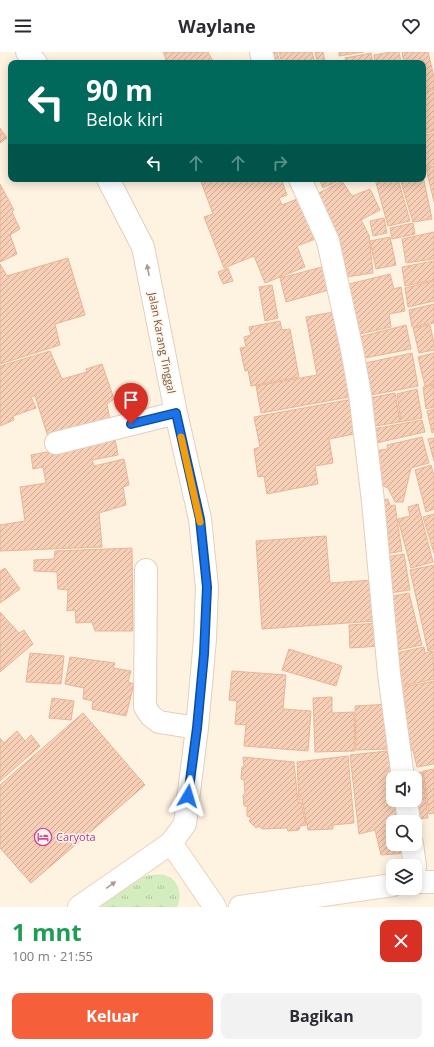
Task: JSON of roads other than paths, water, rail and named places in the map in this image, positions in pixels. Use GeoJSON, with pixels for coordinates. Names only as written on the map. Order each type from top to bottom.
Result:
{"type":"FeatureCollection","features":[{"type":"Feature","properties":{"kind":"street"},"geometry":{"type":"LineString","coordinates":[[27,52],[34,60]]}},
{"type":"Feature","properties":{"kind":"street","name":"Jalan Karang Tinggal"},"geometry":{"type":"LineString","coordinates":[[79,907],[171,843],[185,824],[197,728],[205,639],[207,587],[200,519],[176,413],[143,247],[110,182]]}},
{"type":"Feature","properties":{"kind":"street"},"geometry":{"type":"LineString","coordinates":[[301,182],[328,241],[360,394],[389,674],[402,771]]}},
{"type":"Feature","properties":{"kind":"street"},"geometry":{"type":"LineString","coordinates":[[56,443],[176,413]]}},
{"type":"Feature","properties":{"kind":"street"},"geometry":{"type":"LineString","coordinates":[[146,570],[145,707],[151,716],[159,722],[197,728]]}},
{"type":"Feature","properties":{"kind":"street"},"geometry":{"type":"LineString","coordinates":[[171,843],[214,907]]}},
{"type":"Feature","properties":{"kind":"street"},"geometry":{"type":"LineString","coordinates":[[240,907],[386,886]]}},
{"type":"Feature","properties":{"kind":"place","name":"Caryota"},"geometry":{"type":"Point","coordinates":[43,837]}}]}
